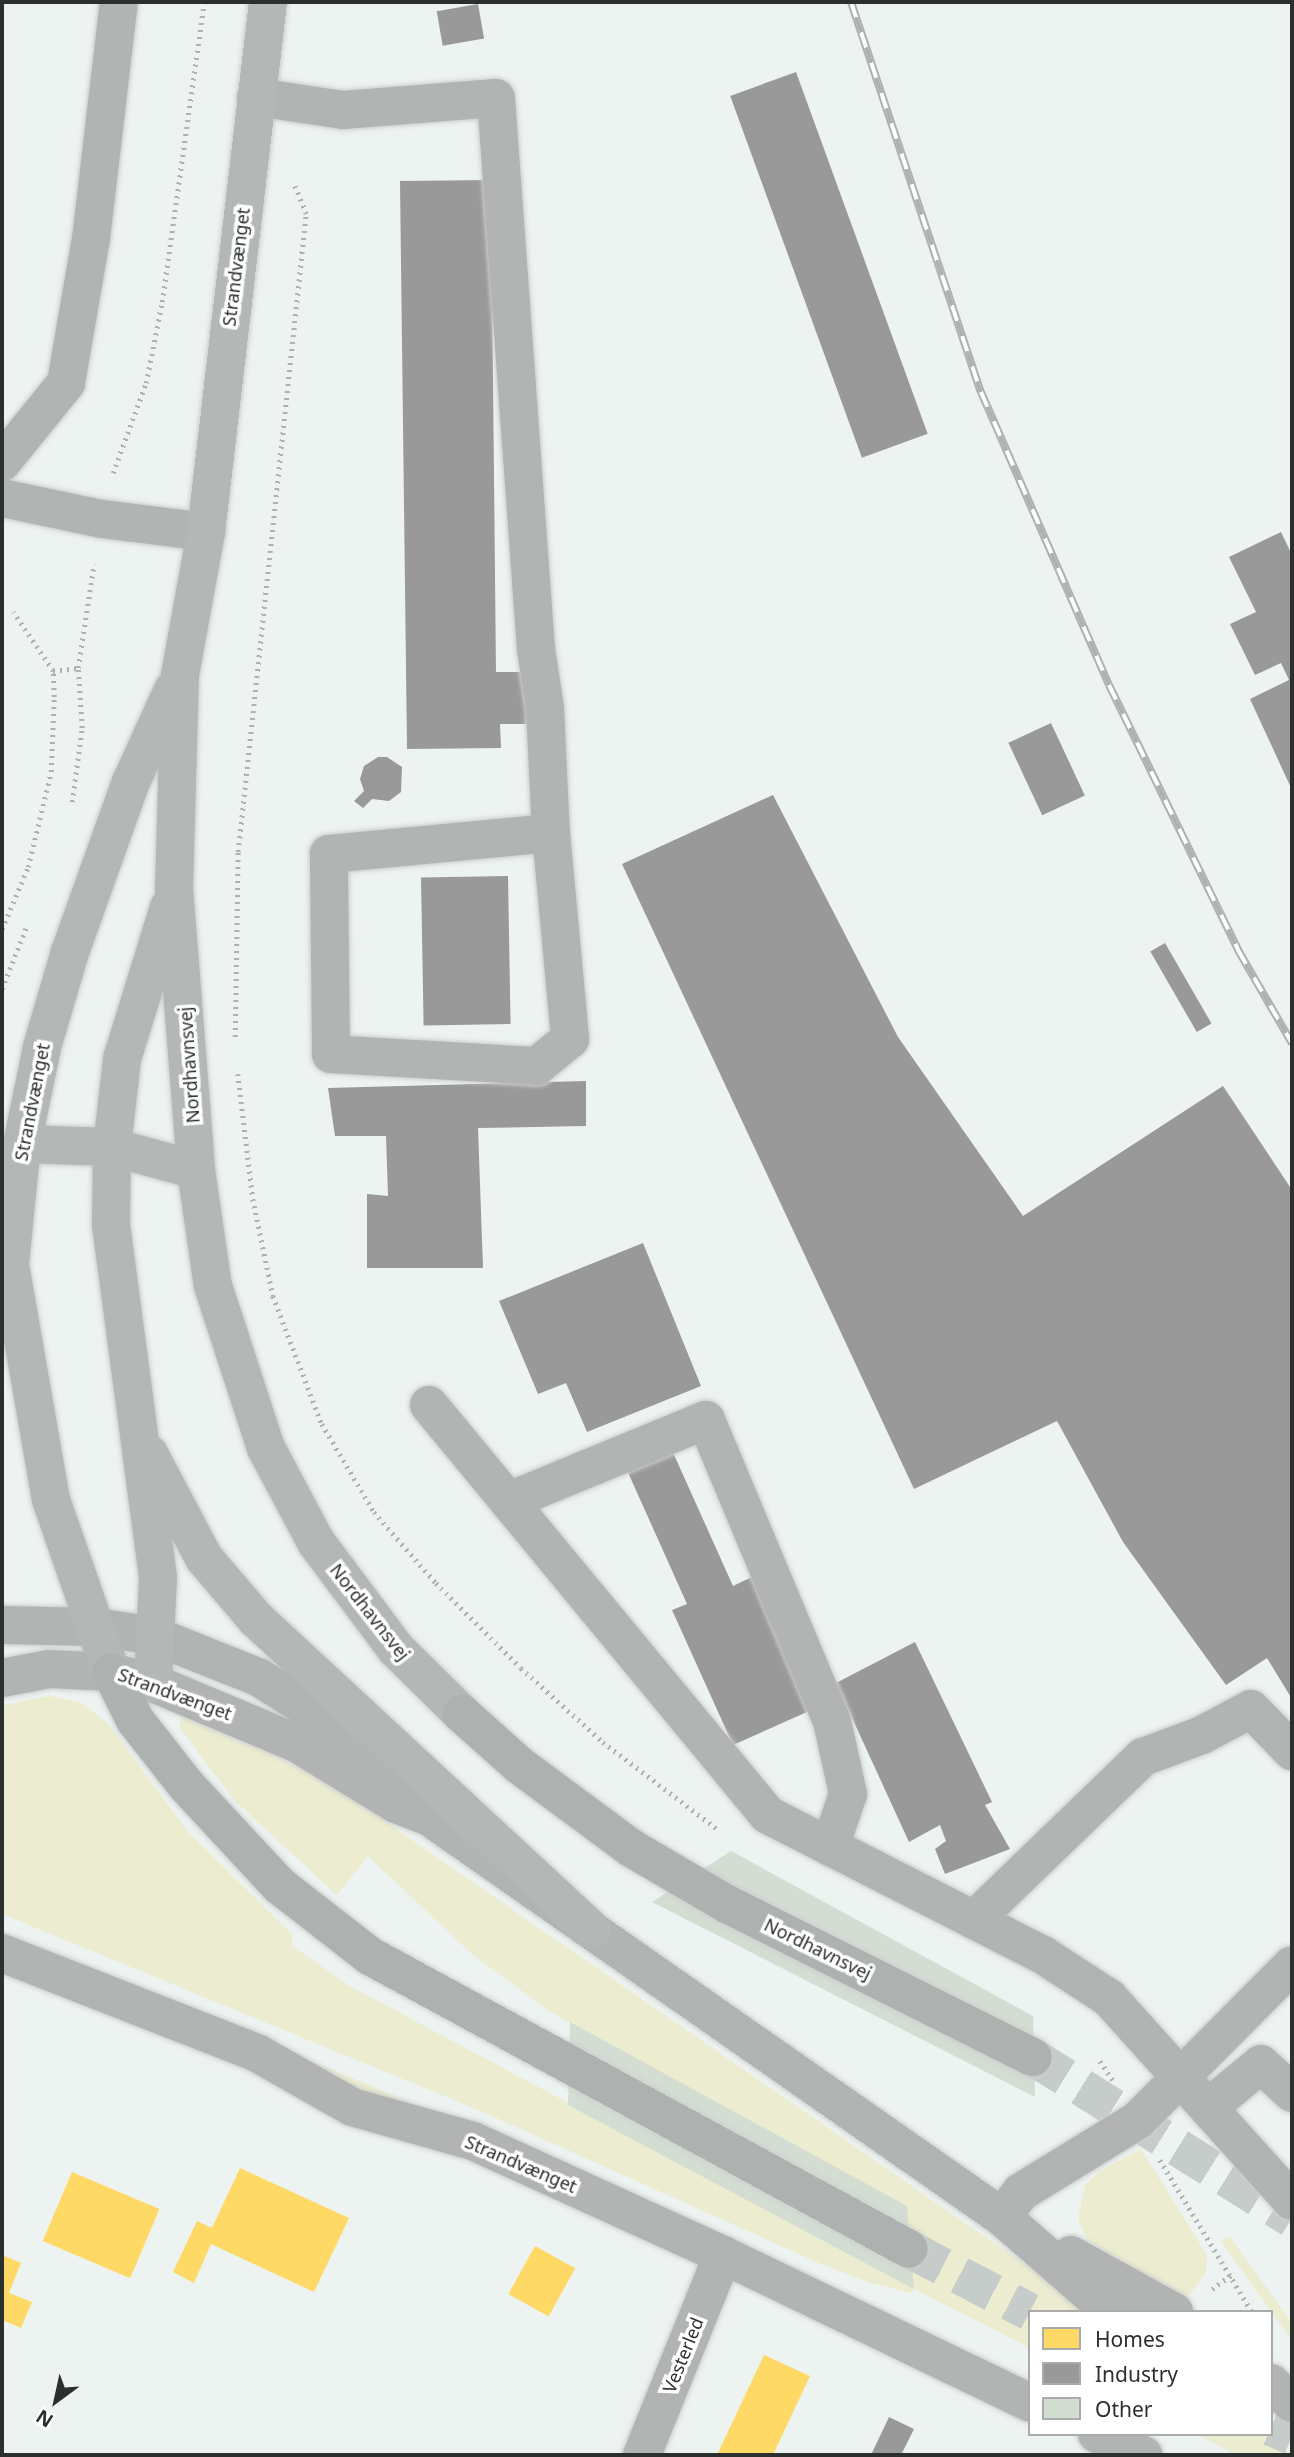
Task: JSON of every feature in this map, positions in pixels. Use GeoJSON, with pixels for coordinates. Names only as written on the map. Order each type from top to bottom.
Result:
{"type":"FeatureCollection","features":[{"type":"Feature","properties":{"kind":"highway"},"geometry":{"type":"LineString","coordinates":[[111,1672],[135,1720],[186,1785],[280,1886],[370,1956],[909,2249]]}},
{"type":"Feature","properties":{"kind":"highway","name":"Nordhavnsvej"},"geometry":{"type":"LineString","coordinates":[[462,1714],[519,1765],[631,1848],[727,1904],[1034,2057]]}},
{"type":"Feature","properties":{"kind":"main road","name":"Strandvænget"},"geometry":{"type":"LineString","coordinates":[[174,888],[180,675],[206,532],[268,2]]}},
{"type":"Feature","properties":{"kind":"main road","name":"Strandvænget"},"geometry":{"type":"LineString","coordinates":[[111,1672],[51,1500],[10,1264],[22,1144],[42,1047],[70,952],[131,782],[180,675]]}},
{"type":"Feature","properties":{"kind":"main road"},"geometry":{"type":"LineString","coordinates":[[153,1683],[158,1577],[111,1226],[112,1147],[122,1059],[174,888]]}},
{"type":"Feature","properties":{"kind":"main road","name":"Nordhavnsvej"},"geometry":{"type":"LineString","coordinates":[[174,888],[196,1170],[213,1286],[266,1448],[324,1552],[396,1649],[462,1714]]}},
{"type":"Feature","properties":{"kind":"main road"},"geometry":{"type":"LineString","coordinates":[[22,1144],[112,1147],[196,1170]]}},
{"type":"Feature","properties":{"kind":"main road"},"geometry":{"type":"LineString","coordinates":[[2,1311],[10,1264]]}},
{"type":"Feature","properties":{"kind":"main road"},"geometry":{"type":"LineString","coordinates":[[137,1430],[204,1558],[256,1619],[592,1930]]}},
{"type":"Feature","properties":{"kind":"street"},"geometry":{"type":"LineString","coordinates":[[2,462],[66,383],[91,239],[119,2]]}},
{"type":"Feature","properties":{"kind":"street"},"geometry":{"type":"LineString","coordinates":[[256,97],[343,110],[496,98],[551,833],[570,1039],[537,1066],[331,1054],[329,854],[551,833]]}},
{"type":"Feature","properties":{"kind":"street"},"geometry":{"type":"LineString","coordinates":[[2,498],[102,519],[206,532]]}},
{"type":"Feature","properties":{"kind":"street"},"geometry":{"type":"LineString","coordinates":[[429,1405],[768,1815],[1043,1955],[1109,1998],[1292,2201]]}},
{"type":"Feature","properties":{"kind":"street"},"geometry":{"type":"LineString","coordinates":[[509,1501],[706,1420],[832,1721],[848,1794],[830,1847]]}},
{"type":"Feature","properties":{"kind":"street"},"geometry":{"type":"LineString","coordinates":[[2,1625],[95,1627]]}},
{"type":"Feature","properties":{"kind":"street","name":"Strandvænget"},"geometry":{"type":"LineString","coordinates":[[95,1627],[155,1636],[260,1678],[342,1731],[428,1816],[1002,2217],[1170,2310]]}},
{"type":"Feature","properties":{"kind":"street"},"geometry":{"type":"LineString","coordinates":[[2,1678],[48,1669],[111,1672]]}},
{"type":"Feature","properties":{"kind":"street","name":"Strandvænget"},"geometry":{"type":"LineString","coordinates":[[111,1672],[153,1683],[298,1744],[396,1804],[428,1816]]}},
{"type":"Feature","properties":{"kind":"street"},"geometry":{"type":"LineString","coordinates":[[974,1920],[1143,1757],[1202,1735],[1251,1709],[1292,1751]]}},
{"type":"Feature","properties":{"kind":"street","name":"Strandvænget"},"geometry":{"type":"LineString","coordinates":[[2,1953],[257,2053],[352,2107],[473,2141],[723,2255],[1028,2402]]}},
{"type":"Feature","properties":{"kind":"street"},"geometry":{"type":"LineString","coordinates":[[1002,2217],[1021,2192],[1138,2120],[1292,1965]]}},
{"type":"Feature","properties":{"kind":"street"},"geometry":{"type":"LineString","coordinates":[[1209,2108],[1261,2064],[1292,2093]]}},
{"type":"Feature","properties":{"kind":"street","name":"Strandvænget"},"geometry":{"type":"LineString","coordinates":[[1002,2217],[1109,2310]]}},
{"type":"Feature","properties":{"kind":"street","name":"Vesterled"},"geometry":{"type":"LineString","coordinates":[[642,2455],[723,2255]]}},
{"type":"Feature","properties":{"kind":"street"},"geometry":{"type":"LineString","coordinates":[[1273,2385],[1292,2403]]}},
{"type":"Feature","properties":{"kind":"street"},"geometry":{"type":"LineString","coordinates":[[1273,2416],[1292,2424]]}},
{"type":"Feature","properties":{"kind":"street"},"geometry":{"type":"LineString","coordinates":[[1101,2436],[1143,2455]]}},
{"type":"Feature","properties":{"kind":"path"},"geometry":{"type":"LineString","coordinates":[[72,805],[82,728],[78,668],[102,519],[114,468],[146,383],[162,302],[204,2]]}},
{"type":"Feature","properties":{"kind":"path"},"geometry":{"type":"LineString","coordinates":[[235,1039],[232,987],[238,852],[306,214],[291,179]]}},
{"type":"Feature","properties":{"kind":"path"},"geometry":{"type":"LineString","coordinates":[[2,929],[28,867],[51,772],[53,671],[13,612]]}},
{"type":"Feature","properties":{"kind":"path"},"geometry":{"type":"LineString","coordinates":[[53,671],[78,668]]}},
{"type":"Feature","properties":{"kind":"path"},"geometry":{"type":"LineString","coordinates":[[2,989],[31,915]]}},
{"type":"Feature","properties":{"kind":"green space"},"geometry":{"type":"Polygon","coordinates":[[[49,1696],[80,1702],[107,1722],[188,1832],[293,1935],[291,1945],[350,1986],[913,2288],[624,2053],[549,2011],[473,1955],[368,1856],[337,1895],[234,1800],[180,1728],[180,1716],[284,1760],[360,1804],[1029,2267],[1082,2310],[1028,2310],[1028,2347],[914,2289],[911,2293],[871,2283],[821,2264],[483,2112],[2,1914],[2,1705],[49,1696]]]}},
{"type":"Feature","properties":{"kind":"green space"},"geometry":{"type":"Polygon","coordinates":[[[279,2047],[446,2118],[385,2103],[279,2047]]]}},
{"type":"Feature","properties":{"kind":"green space"},"geometry":{"type":"Polygon","coordinates":[[[1141,2149],[1207,2255],[1206,2272],[1185,2301],[1088,2240],[1078,2220],[1085,2185],[1100,2171],[1141,2149]]]}},
{"type":"Feature","properties":{"kind":"green space"},"geometry":{"type":"Polygon","coordinates":[[[1230,2237],[1292,2323],[1292,2341],[1273,2314],[1273,2310],[1270,2310],[1221,2241],[1230,2237]]]}},
{"type":"Feature","properties":{"kind":"green space"},"geometry":{"type":"Polygon","coordinates":[[[1200,2436],[1271,2436],[1292,2455],[1236,2455],[1200,2436]]]}},
{"type":"Feature","properties":{"kind":"building: Homes"},"geometry":{"type":"Polygon","coordinates":[[[240,2168],[349,2218],[314,2292],[211,2244],[194,2283],[173,2272],[197,2221],[212,2228],[240,2168]]]}},
{"type":"Feature","properties":{"kind":"building: Homes"},"geometry":{"type":"Polygon","coordinates":[[[72,2172],[159,2209],[130,2278],[43,2241],[72,2172]]]}},
{"type":"Feature","properties":{"kind":"building: Homes"},"geometry":{"type":"Polygon","coordinates":[[[535,2246],[575,2268],[549,2316],[508,2294],[535,2246]]]}},
{"type":"Feature","properties":{"kind":"building: Homes"},"geometry":{"type":"Polygon","coordinates":[[[2,2255],[21,2263],[9,2293],[32,2302],[21,2328],[2,2320],[2,2255]]]}},
{"type":"Feature","properties":{"kind":"building: Homes"},"geometry":{"type":"Polygon","coordinates":[[[764,2355],[810,2376],[773,2455],[717,2455],[764,2355]]]}},
{"type":"Feature","properties":{"kind":"building: Industry"},"geometry":{"type":"Polygon","coordinates":[[[478,4],[484,38],[443,46],[437,11],[478,4]]]}},
{"type":"Feature","properties":{"kind":"building: Industry"},"geometry":{"type":"Polygon","coordinates":[[[796,72],[928,434],[862,458],[730,96],[796,72]]]}},
{"type":"Feature","properties":{"kind":"building: Industry"},"geometry":{"type":"Polygon","coordinates":[[[491,180],[496,672],[528,672],[529,724],[500,724],[501,748],[407,749],[400,181],[491,180]]]}},
{"type":"Feature","properties":{"kind":"building: Industry"},"geometry":{"type":"Polygon","coordinates":[[[1281,532],[1292,555],[1292,790],[1250,699],[1289,680],[1281,663],[1255,675],[1230,624],[1256,612],[1229,557],[1281,532]]]}},
{"type":"Feature","properties":{"kind":"building: Industry"},"geometry":{"type":"Polygon","coordinates":[[[1051,723],[1085,796],[1042,815],[1008,743],[1051,723]]]}},
{"type":"Feature","properties":{"kind":"building: Industry"},"geometry":{"type":"Polygon","coordinates":[[[378,757],[387,757],[402,767],[401,792],[389,801],[372,799],[363,808],[354,801],[364,791],[360,779],[364,766],[378,757]]]}},
{"type":"Feature","properties":{"kind":"building: Industry"},"geometry":{"type":"Polygon","coordinates":[[[773,795],[898,1037],[1023,1216],[1223,1086],[1292,1190],[1292,1699],[1267,1658],[1226,1685],[1123,1542],[1057,1421],[914,1489],[622,864],[773,795]]]}},
{"type":"Feature","properties":{"kind":"building: Industry"},"geometry":{"type":"Polygon","coordinates":[[[508,876],[511,1024],[424,1025],[421,878],[508,876]]]}},
{"type":"Feature","properties":{"kind":"building: Industry"},"geometry":{"type":"Polygon","coordinates":[[[1165,943],[1212,1024],[1197,1032],[1150,951],[1165,943]]]}},
{"type":"Feature","properties":{"kind":"building: Industry"},"geometry":{"type":"Polygon","coordinates":[[[586,1081],[586,1126],[478,1128],[483,1268],[367,1268],[367,1194],[388,1196],[386,1136],[335,1136],[328,1088],[586,1081]]]}},
{"type":"Feature","properties":{"kind":"building: Industry"},"geometry":{"type":"Polygon","coordinates":[[[643,1243],[701,1386],[587,1432],[566,1383],[538,1394],[499,1301],[643,1243]]]}},
{"type":"Feature","properties":{"kind":"building: Industry"},"geometry":{"type":"Polygon","coordinates":[[[671,1448],[733,1586],[756,1575],[816,1708],[733,1745],[672,1610],[687,1604],[626,1468],[671,1448]]]}},
{"type":"Feature","properties":{"kind":"building: Industry"},"geometry":{"type":"Polygon","coordinates":[[[915,1642],[992,1802],[985,1805],[1010,1849],[945,1874],[935,1849],[946,1841],[940,1825],[909,1842],[836,1683],[915,1642]]]}},
{"type":"Feature","properties":{"kind":"building: Industry"},"geometry":{"type":"Polygon","coordinates":[[[889,2417],[914,2429],[901,2455],[871,2455],[889,2417]]]}},
{"type":"Feature","properties":{"kind":"building: Other"},"geometry":{"type":"Polygon","coordinates":[[[731,1851],[1033,2016],[1035,2097],[652,1902],[731,1851]]]}},
{"type":"Feature","properties":{"kind":"building: Other"},"geometry":{"type":"Polygon","coordinates":[[[570,2022],[907,2206],[914,2289],[568,2105],[570,2022]]]}},
{"type":"Feature","properties":{"kind":"tunnel"},"geometry":{"type":"LineString","coordinates":[[1033,2057],[1292,2219]]}},
{"type":"Feature","properties":{"kind":"tunnel"},"geometry":{"type":"LineString","coordinates":[[909,2249],[1028,2311]]}},
{"type":"Feature","properties":{"kind":"tunnel"},"geometry":{"type":"LineString","coordinates":[[1273,2428],[1292,2436]]}},
{"type":"Feature","properties":{"kind":"railway"},"geometry":{"type":"LineString","coordinates":[[851,2],[981,392],[1109,685],[1238,950],[1292,1043]]}}]}
